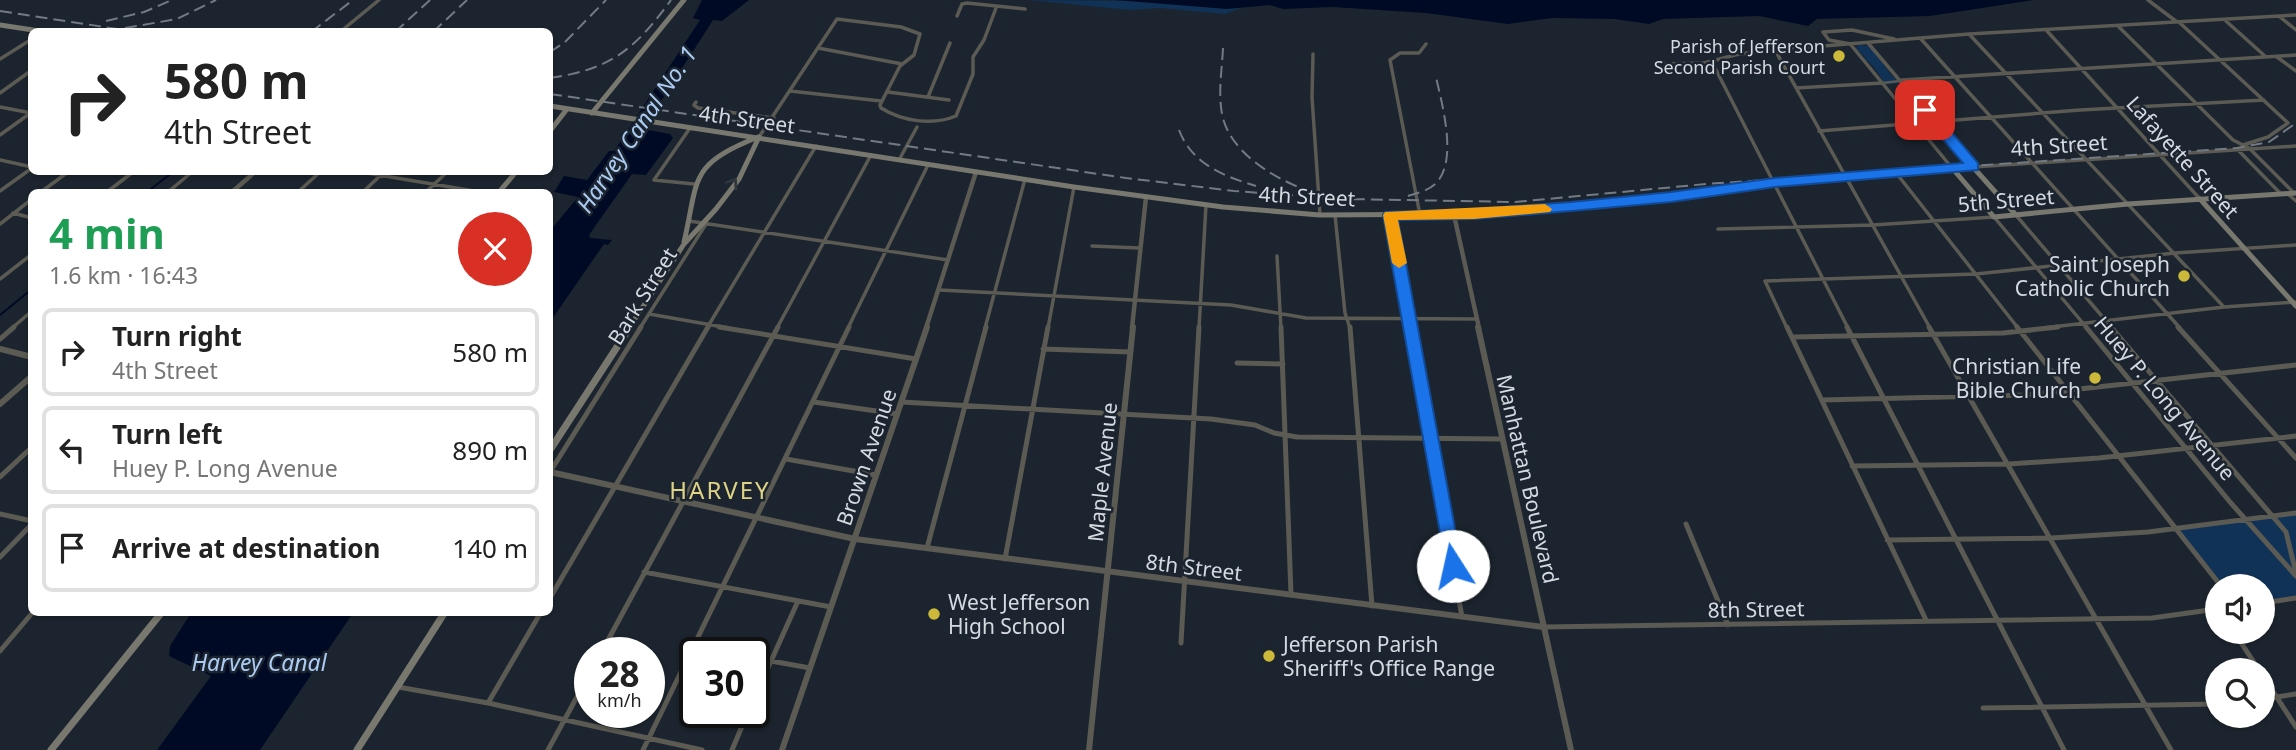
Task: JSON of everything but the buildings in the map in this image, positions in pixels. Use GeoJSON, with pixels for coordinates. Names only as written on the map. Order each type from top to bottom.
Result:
{"type":"FeatureCollection","features":[{"type":"Feature","properties":{"kind":"main road"},"geometry":{"type":"LineString","coordinates":[[592,113],[684,0]]}},
{"type":"Feature","properties":{"kind":"main road"},"geometry":{"type":"LineString","coordinates":[[2,27],[28,29]]}},
{"type":"Feature","properties":{"kind":"main road","name":"4th Street"},"geometry":{"type":"LineString","coordinates":[[553,107],[1074,187],[1206,205],[1320,215],[1454,215],[1662,198],[1775,182],[1973,167]]}},
{"type":"Feature","properties":{"kind":"main road"},"geometry":{"type":"LineString","coordinates":[[553,127],[567,109]]}},
{"type":"Feature","properties":{"kind":"main road"},"geometry":{"type":"LineString","coordinates":[[684,244],[694,184],[712,161],[759,137]]}},
{"type":"Feature","properties":{"kind":"main road","name":"Bark Street"},"geometry":{"type":"LineString","coordinates":[[706,224],[749,160],[759,137]]}},
{"type":"Feature","properties":{"kind":"main road","name":"Huey P. Long Avenue"},"geometry":{"type":"LineString","coordinates":[[1973,167],[2015,214]]}},
{"type":"Feature","properties":{"kind":"main road","name":"Huey P. Long Avenue"},"geometry":{"type":"LineString","coordinates":[[1952,169],[1994,217]]}},
{"type":"Feature","properties":{"kind":"main road"},"geometry":{"type":"LineString","coordinates":[[502,189],[513,175]]}},
{"type":"Feature","properties":{"kind":"main road","name":"5th Street"},"geometry":{"type":"LineString","coordinates":[[1994,217],[2128,204],[2290,194]]}},
{"type":"Feature","properties":{"kind":"main road","name":"Lafayette Street"},"geometry":{"type":"LineString","coordinates":[[2200,199],[2295,303]]}},
{"type":"Feature","properties":{"kind":"main road"},"geometry":{"type":"LineString","coordinates":[[553,445],[684,244],[706,224]]}},
{"type":"Feature","properties":{"kind":"main road"},"geometry":{"type":"LineString","coordinates":[[51,750],[159,616]]}},
{"type":"Feature","properties":{"kind":"main road"},"geometry":{"type":"LineString","coordinates":[[357,750],[442,616]]}},
{"type":"Feature","properties":{"kind":"street"},"geometry":{"type":"LineString","coordinates":[[345,28],[379,0]]}},
{"type":"Feature","properties":{"kind":"street"},"geometry":{"type":"LineString","coordinates":[[2148,0],[2179,23],[2288,123],[2268,137],[2236,149],[2290,194]]}},
{"type":"Feature","properties":{"kind":"street"},"geometry":{"type":"LineString","coordinates":[[957,16],[962,4],[1025,9]]}},
{"type":"Feature","properties":{"kind":"street"},"geometry":{"type":"LineString","coordinates":[[759,137],[837,19],[901,27],[918,33],[921,37],[914,55],[901,64],[881,102],[881,108],[885,112],[914,118],[951,120],[956,116],[972,74],[973,57],[984,40],[996,8]]}},
{"type":"Feature","properties":{"kind":"street"},"geometry":{"type":"LineString","coordinates":[[1660,64],[1712,62],[1738,54],[1969,34],[2296,15]]}},
{"type":"Feature","properties":{"kind":"street"},"geometry":{"type":"LineString","coordinates":[[2279,16],[2296,30]]}},
{"type":"Feature","properties":{"kind":"street"},"geometry":{"type":"LineString","coordinates":[[2225,20],[2267,57]]}},
{"type":"Feature","properties":{"kind":"street"},"geometry":{"type":"LineString","coordinates":[[2118,26],[2233,140],[2249,148],[2296,201]]}},
{"type":"Feature","properties":{"kind":"street"},"geometry":{"type":"LineString","coordinates":[[1851,44],[1829,40],[1823,32],[1852,30],[1901,40]]}},
{"type":"Feature","properties":{"kind":"street","name":"Lafayette Street"},"geometry":{"type":"LineString","coordinates":[[2046,30],[2200,199]]}},
{"type":"Feature","properties":{"kind":"street"},"geometry":{"type":"LineString","coordinates":[[1969,34],[2224,307]]}},
{"type":"Feature","properties":{"kind":"street"},"geometry":{"type":"LineString","coordinates":[[1920,38],[2296,458]]}},
{"type":"Feature","properties":{"kind":"street"},"geometry":{"type":"LineString","coordinates":[[0,59],[28,42]]}},
{"type":"Feature","properties":{"kind":"street"},"geometry":{"type":"LineString","coordinates":[[928,97],[950,43]]}},
{"type":"Feature","properties":{"kind":"street","name":"Huey P. Long Avenue"},"geometry":{"type":"LineString","coordinates":[[1868,43],[1973,167]]}},
{"type":"Feature","properties":{"kind":"street"},"geometry":{"type":"LineString","coordinates":[[1420,216],[1390,60],[1400,53],[1419,53],[1425,49],[1426,44]]}},
{"type":"Feature","properties":{"kind":"street","name":"Huey P. Long Avenue"},"geometry":{"type":"LineString","coordinates":[[1851,44],[1952,169]]}},
{"type":"Feature","properties":{"kind":"street"},"geometry":{"type":"LineString","coordinates":[[818,48],[901,64]]}},
{"type":"Feature","properties":{"kind":"street"},"geometry":{"type":"LineString","coordinates":[[1775,50],[2171,750]]}},
{"type":"Feature","properties":{"kind":"street"},"geometry":{"type":"LineString","coordinates":[[1312,54],[1312,97],[1320,215]]}},
{"type":"Feature","properties":{"kind":"street"},"geometry":{"type":"LineString","coordinates":[[1796,88],[2005,71],[2296,55]]}},
{"type":"Feature","properties":{"kind":"street"},"geometry":{"type":"LineString","coordinates":[[2277,57],[2296,71]]}},
{"type":"Feature","properties":{"kind":"street"},"geometry":{"type":"LineString","coordinates":[[1712,62],[2064,750]]}},
{"type":"Feature","properties":{"kind":"street"},"geometry":{"type":"LineString","coordinates":[[0,93],[28,73]]}},
{"type":"Feature","properties":{"kind":"street"},"geometry":{"type":"LineString","coordinates":[[790,90],[881,102]]}},
{"type":"Feature","properties":{"kind":"street"},"geometry":{"type":"LineString","coordinates":[[888,92],[949,100]]}},
{"type":"Feature","properties":{"kind":"street"},"geometry":{"type":"LineString","coordinates":[[1819,131],[2045,113],[2264,100]]}},
{"type":"Feature","properties":{"kind":"street"},"geometry":{"type":"LineString","coordinates":[[696,102],[694,105],[698,108],[774,118]]}},
{"type":"Feature","properties":{"kind":"street"},"geometry":{"type":"LineString","coordinates":[[0,107],[28,112]]}},
{"type":"Feature","properties":{"kind":"street"},"geometry":{"type":"LineString","coordinates":[[0,135],[28,114]]}},
{"type":"Feature","properties":{"kind":"street"},"geometry":{"type":"LineString","coordinates":[[914,118],[917,127]]}},
{"type":"Feature","properties":{"kind":"street"},"geometry":{"type":"LineString","coordinates":[[899,160],[917,127],[928,120]]}},
{"type":"Feature","properties":{"kind":"street"},"geometry":{"type":"LineString","coordinates":[[691,127],[654,180],[694,184]]}},
{"type":"Feature","properties":{"kind":"street"},"geometry":{"type":"LineString","coordinates":[[553,593],[708,324],[816,146]]}},
{"type":"Feature","properties":{"kind":"street","name":"4th Street"},"geometry":{"type":"LineString","coordinates":[[1973,167],[2296,146]]}},
{"type":"Feature","properties":{"kind":"street"},"geometry":{"type":"LineString","coordinates":[[609,637],[871,155]]}},
{"type":"Feature","properties":{"kind":"street"},"geometry":{"type":"LineString","coordinates":[[0,160],[28,166]]}},
{"type":"Feature","properties":{"kind":"street"},"geometry":{"type":"LineString","coordinates":[[643,750],[758,519],[928,165]]}},
{"type":"Feature","properties":{"kind":"street"},"geometry":{"type":"LineString","coordinates":[[0,191],[28,170]]}},
{"type":"Feature","properties":{"kind":"street","name":"Brown Avenue"},"geometry":{"type":"LineString","coordinates":[[782,750],[949,261],[976,172]]}},
{"type":"Feature","properties":{"kind":"street"},"geometry":{"type":"LineString","coordinates":[[1898,174],[2212,574]]}},
{"type":"Feature","properties":{"kind":"street"},"geometry":{"type":"LineString","coordinates":[[44,189],[63,175]]}},
{"type":"Feature","properties":{"kind":"street"},"geometry":{"type":"LineString","coordinates":[[111,189],[129,175]]}},
{"type":"Feature","properties":{"kind":"street"},"geometry":{"type":"LineString","coordinates":[[172,189],[188,175]]}},
{"type":"Feature","properties":{"kind":"street"},"geometry":{"type":"LineString","coordinates":[[236,189],[252,175]]}},
{"type":"Feature","properties":{"kind":"street"},"geometry":{"type":"LineString","coordinates":[[301,189],[317,175]]}},
{"type":"Feature","properties":{"kind":"street"},"geometry":{"type":"LineString","coordinates":[[366,189],[380,175]]}},
{"type":"Feature","properties":{"kind":"street"},"geometry":{"type":"LineString","coordinates":[[391,175],[460,189]]}},
{"type":"Feature","properties":{"kind":"street"},"geometry":{"type":"LineString","coordinates":[[429,189],[444,175]]}},
{"type":"Feature","properties":{"kind":"street"},"geometry":{"type":"LineString","coordinates":[[927,548],[1026,179]]}},
{"type":"Feature","properties":{"kind":"street"},"geometry":{"type":"LineString","coordinates":[[1005,559],[1074,187]]}},
{"type":"Feature","properties":{"kind":"street","name":"Maple Avenue"},"geometry":{"type":"LineString","coordinates":[[1089,750],[1146,197]]}},
{"type":"Feature","properties":{"kind":"street"},"geometry":{"type":"LineString","coordinates":[[0,224],[28,202]]}},
{"type":"Feature","properties":{"kind":"street"},"geometry":{"type":"LineString","coordinates":[[1181,643],[1206,205]]}},
{"type":"Feature","properties":{"kind":"street"},"geometry":{"type":"LineString","coordinates":[[13,213],[28,217]]}},
{"type":"Feature","properties":{"kind":"street","name":"Huey P. Long Avenue"},"geometry":{"type":"LineString","coordinates":[[2015,214],[2273,516],[2290,540],[2296,575]]}},
{"type":"Feature","properties":{"kind":"street"},"geometry":{"type":"LineString","coordinates":[[1335,215],[1345,313],[1349,319],[1372,606]]}},
{"type":"Feature","properties":{"kind":"street"},"geometry":{"type":"LineString","coordinates":[[1390,215],[1462,618]]}},
{"type":"Feature","properties":{"kind":"street","name":"Manhattan Boulevard"},"geometry":{"type":"LineString","coordinates":[[1454,215],[1571,750]]}},
{"type":"Feature","properties":{"kind":"street","name":"Huey P. Long Avenue"},"geometry":{"type":"LineString","coordinates":[[1994,217],[2245,519],[2296,575]]}},
{"type":"Feature","properties":{"kind":"street","name":"5th Street"},"geometry":{"type":"LineString","coordinates":[[1718,229],[1872,225],[1994,217]]}},
{"type":"Feature","properties":{"kind":"street"},"geometry":{"type":"LineString","coordinates":[[689,221],[949,261]]}},
{"type":"Feature","properties":{"kind":"street","name":"Bark Street"},"geometry":{"type":"LineString","coordinates":[[553,467],[706,224]]}},
{"type":"Feature","properties":{"kind":"street"},"geometry":{"type":"LineString","coordinates":[[1926,620],[1765,281],[1976,274],[2175,253],[2296,245]]}},
{"type":"Feature","properties":{"kind":"street"},"geometry":{"type":"LineString","coordinates":[[1092,246],[1139,248]]}},
{"type":"Feature","properties":{"kind":"street"},"geometry":{"type":"LineString","coordinates":[[1277,256],[1287,435],[1291,595]]}},
{"type":"Feature","properties":{"kind":"street"},"geometry":{"type":"LineString","coordinates":[[0,279],[28,257]]}},
{"type":"Feature","properties":{"kind":"street"},"geometry":{"type":"LineString","coordinates":[[939,289],[1231,305],[1281,316],[1475,320]]}},
{"type":"Feature","properties":{"kind":"street"},"geometry":{"type":"LineString","coordinates":[[1793,337],[2022,331],[2224,307],[2295,303]]}},
{"type":"Feature","properties":{"kind":"street"},"geometry":{"type":"LineString","coordinates":[[649,314],[916,359]]}},
{"type":"Feature","properties":{"kind":"street"},"geometry":{"type":"LineString","coordinates":[[0,339],[28,315]]}},
{"type":"Feature","properties":{"kind":"street"},"geometry":{"type":"LineString","coordinates":[[0,349],[28,356]]}},
{"type":"Feature","properties":{"kind":"street"},"geometry":{"type":"LineString","coordinates":[[1043,349],[1131,352]]}},
{"type":"Feature","properties":{"kind":"street"},"geometry":{"type":"LineString","coordinates":[[1237,363],[1283,365]]}},
{"type":"Feature","properties":{"kind":"street"},"geometry":{"type":"LineString","coordinates":[[1822,400],[1971,397],[2068,390],[2296,365]]}},
{"type":"Feature","properties":{"kind":"street"},"geometry":{"type":"LineString","coordinates":[[0,404],[28,380]]}},
{"type":"Feature","properties":{"kind":"street"},"geometry":{"type":"LineString","coordinates":[[814,402],[897,414]]}},
{"type":"Feature","properties":{"kind":"street"},"geometry":{"type":"LineString","coordinates":[[901,402],[1193,418],[1255,425],[1287,435],[1501,439]]}},
{"type":"Feature","properties":{"kind":"street"},"geometry":{"type":"LineString","coordinates":[[1852,466],[2009,464],[2119,456],[2296,436]]}},
{"type":"Feature","properties":{"kind":"street"},"geometry":{"type":"LineString","coordinates":[[0,477],[28,451]]}},
{"type":"Feature","properties":{"kind":"street"},"geometry":{"type":"LineString","coordinates":[[786,459],[876,475]]}},
{"type":"Feature","properties":{"kind":"street","name":"8th Street"},"geometry":{"type":"LineString","coordinates":[[553,473],[855,539],[1543,627],[2152,618],[2205,611]]}},
{"type":"Feature","properties":{"kind":"street"},"geometry":{"type":"LineString","coordinates":[[1887,540],[2050,538],[2176,528],[2296,513]]}},
{"type":"Feature","properties":{"kind":"street"},"geometry":{"type":"LineString","coordinates":[[0,514],[28,522]]}},
{"type":"Feature","properties":{"kind":"street"},"geometry":{"type":"LineString","coordinates":[[1686,524],[1728,625]]}},
{"type":"Feature","properties":{"kind":"street"},"geometry":{"type":"LineString","coordinates":[[0,557],[28,527]]}},
{"type":"Feature","properties":{"kind":"street"},"geometry":{"type":"LineString","coordinates":[[644,572],[831,607]]}},
{"type":"Feature","properties":{"kind":"street"},"geometry":{"type":"LineString","coordinates":[[2275,601],[2296,598]]}},
{"type":"Feature","properties":{"kind":"street"},"geometry":{"type":"LineString","coordinates":[[798,601],[771,661],[810,667]]}},
{"type":"Feature","properties":{"kind":"street"},"geometry":{"type":"LineString","coordinates":[[0,651],[30,616]]}},
{"type":"Feature","properties":{"kind":"street"},"geometry":{"type":"LineString","coordinates":[[488,703],[539,616]]}},
{"type":"Feature","properties":{"kind":"street"},"geometry":{"type":"LineString","coordinates":[[397,687],[488,703],[702,750]]}},
{"type":"Feature","properties":{"kind":"street"},"geometry":{"type":"LineString","coordinates":[[2296,694],[2276,697],[2296,727]]}},
{"type":"Feature","properties":{"kind":"street"},"geometry":{"type":"LineString","coordinates":[[548,750],[574,702]]}},
{"type":"Feature","properties":{"kind":"street"},"geometry":{"type":"LineString","coordinates":[[1983,708],[2205,704]]}},
{"type":"Feature","properties":{"kind":"street"},"geometry":{"type":"LineString","coordinates":[[732,750],[741,728]]}},
{"type":"Feature","properties":{"kind":"shaded area"},"geometry":{"type":"Polygon","coordinates":[[[1029,0],[1136,1],[1241,8],[1225,14],[1160,8],[1131,10],[1029,0]]]}},
{"type":"Feature","properties":{"kind":"shaded area"},"geometry":{"type":"Polygon","coordinates":[[[1859,45],[1869,46],[1892,76],[1902,83],[1886,85],[1873,66],[1855,48],[1859,45]]]}},
{"type":"Feature","properties":{"kind":"shaded area"},"geometry":{"type":"Polygon","coordinates":[[[2296,513],[2296,598],[2275,601],[2275,574],[2212,574],[2176,528],[2296,513]]]}},
{"type":"Feature","properties":{"kind":"water","name":"Harvey Canal No. 1"},"geometry":{"type":"Polygon","coordinates":[[[702,0],[749,0],[722,21],[713,20],[643,129],[670,134],[673,138],[646,175],[632,174],[589,235],[590,238],[612,240],[608,245],[604,244],[553,318],[553,227],[578,197],[554,192],[564,176],[587,180],[609,151],[614,151],[700,20],[693,18],[702,0]]]}},
{"type":"Feature","properties":{"kind":"water"},"geometry":{"type":"Polygon","coordinates":[[[1115,0],[2034,0],[1930,16],[1817,19],[1808,26],[1759,16],[1663,19],[1649,24],[1614,19],[1552,18],[1508,24],[1426,13],[1333,7],[1283,9],[1270,5],[1227,9],[1115,0]]]}},
{"type":"Feature","properties":{"kind":"water","name":"Harvey Canal"},"geometry":{"type":"Polygon","coordinates":[[[189,616],[351,616],[260,750],[157,750],[211,676],[169,656],[170,646],[189,616]]]}},
{"type":"Feature","properties":{"kind":"waterway"},"geometry":{"type":"LineString","coordinates":[[151,189],[169,175]]}},
{"type":"Feature","properties":{"kind":"waterway"},"geometry":{"type":"LineString","coordinates":[[0,315],[28,292]]}},
{"type":"Feature","properties":{"kind":"railway"},"geometry":{"type":"LineString","coordinates":[[106,21],[144,12],[172,0]]}},
{"type":"Feature","properties":{"kind":"railway"},"geometry":{"type":"LineString","coordinates":[[125,28],[177,19],[216,0]]}},
{"type":"Feature","properties":{"kind":"railway"},"geometry":{"type":"LineString","coordinates":[[316,28],[353,0]]}},
{"type":"Feature","properties":{"kind":"railway"},"geometry":{"type":"LineString","coordinates":[[399,28],[430,0]]}},
{"type":"Feature","properties":{"kind":"railway"},"geometry":{"type":"LineString","coordinates":[[437,28],[467,0]]}},
{"type":"Feature","properties":{"kind":"railway"},"geometry":{"type":"LineString","coordinates":[[553,50],[565,42],[606,0]]}},
{"type":"Feature","properties":{"kind":"railway"},"geometry":{"type":"LineString","coordinates":[[553,77],[590,69],[620,54],[646,32],[671,0]]}},
{"type":"Feature","properties":{"kind":"railway"},"geometry":{"type":"LineString","coordinates":[[0,11],[111,28]]}},
{"type":"Feature","properties":{"kind":"railway"},"geometry":{"type":"LineString","coordinates":[[1223,48],[1220,89],[1222,114],[1235,142],[1245,154],[1272,174],[1314,193]]}},
{"type":"Feature","properties":{"kind":"railway"},"geometry":{"type":"LineString","coordinates":[[1408,196],[1435,184],[1444,171],[1447,158],[1446,130],[1436,77]]}},
{"type":"Feature","properties":{"kind":"railway"},"geometry":{"type":"LineString","coordinates":[[553,94],[1126,178],[1234,191],[1345,199],[1515,202],[1706,184],[2237,148],[2269,142],[2296,123]]}},
{"type":"Feature","properties":{"kind":"railway"},"geometry":{"type":"LineString","coordinates":[[1179,130],[1200,160],[1221,173],[1256,186]]}},
{"type":"Feature","properties":{"kind":"slow traffic"},"geometry":{"type":"LineString","coordinates":[[1399,263],[1390,215],[1474,214],[1545,209]]}},
{"type":"Feature","properties":{"kind":"place","name":"Parish of Jefferson Second Parish Court"},"geometry":{"type":"Point","coordinates":[1839,56]}},
{"type":"Feature","properties":{"kind":"place","name":"Saint Joseph Catholic Church"},"geometry":{"type":"Point","coordinates":[2184,276]}},
{"type":"Feature","properties":{"kind":"place","name":"Christian Life Bible Church"},"geometry":{"type":"Point","coordinates":[2095,378]}},
{"type":"Feature","properties":{"kind":"place","name":"West Jefferson High School"},"geometry":{"type":"Point","coordinates":[934,614]}},
{"type":"Feature","properties":{"kind":"place","name":"Jefferson Parish Sheriff's Office Range"},"geometry":{"type":"Point","coordinates":[1269,656]}},
{"type":"Feature","properties":{"kind":"district","name":"HARVEY"},"geometry":{"type":"Point","coordinates":[720,489]}},
{"type":"Feature","properties":{"kind":"route"},"geometry":{"type":"LineString","coordinates":[[1453,566],[1390,215],[1474,214],[1571,207],[1671,197],[1775,182],[1973,167],[1925,110]]}}]}
